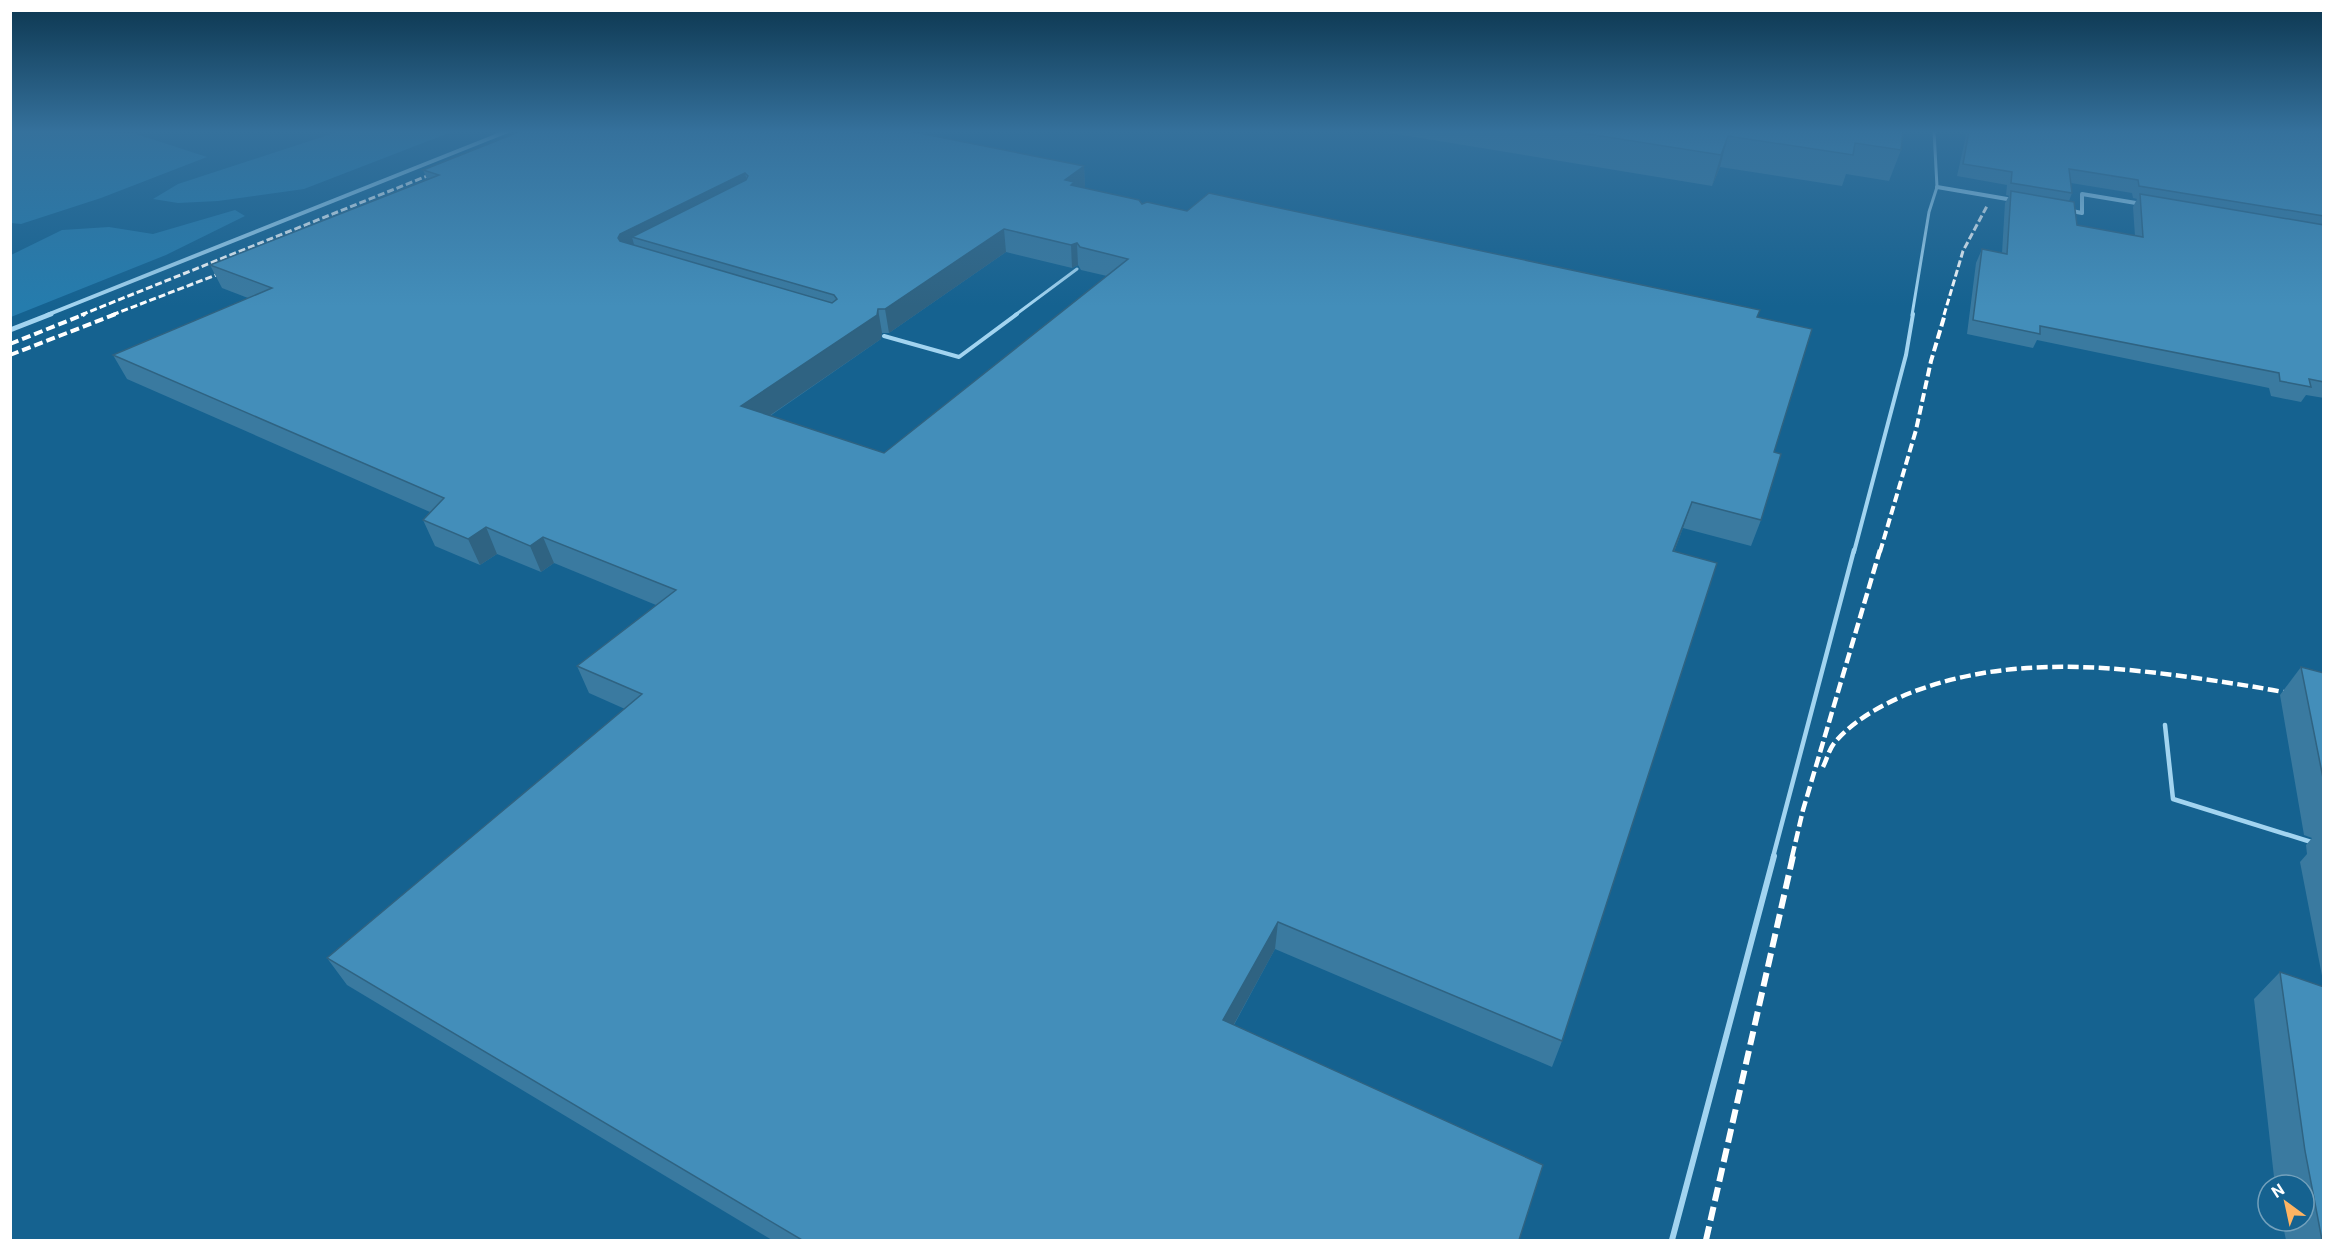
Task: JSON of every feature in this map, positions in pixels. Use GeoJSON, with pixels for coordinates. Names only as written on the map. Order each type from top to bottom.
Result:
{"type":"FeatureCollection","features":[{"type":"Feature","properties":{"kind":"street"},"geometry":{"type":"LineString","coordinates":[[10,330],[362,189]]}},
{"type":"Feature","properties":{"kind":"street"},"geometry":{"type":"LineString","coordinates":[[1955,189],[2015,201]]}},
{"type":"Feature","properties":{"kind":"street"},"geometry":{"type":"LineString","coordinates":[[2060,209],[2082,213],[2082,194],[2151,206]]}},
{"type":"Feature","properties":{"kind":"lane"},"geometry":{"type":"LineString","coordinates":[[1672,1240],[1906,355],[1928,217],[1936,189]]}},
{"type":"Feature","properties":{"kind":"lane"},"geometry":{"type":"LineString","coordinates":[[885,336],[959,357],[1077,269]]}},
{"type":"Feature","properties":{"kind":"lane"},"geometry":{"type":"LineString","coordinates":[[2164,725],[2173,799],[2324,846]]}},
{"type":"Feature","properties":{"kind":"shaded area"},"geometry":{"type":"Polygon","coordinates":[[[11,189],[123,189],[21,224],[11,223],[11,189]]]}},
{"type":"Feature","properties":{"kind":"shaded area"},"geometry":{"type":"Polygon","coordinates":[[[169,189],[301,189],[218,201],[178,203],[153,199],[169,189]]]}},
{"type":"Feature","properties":{"kind":"shaded area"},"geometry":{"type":"Polygon","coordinates":[[[235,210],[245,216],[166,255],[11,317],[11,255],[62,230],[109,227],[153,234],[235,210]]]}},
{"type":"Feature","properties":{"kind":"building"},"geometry":{"type":"Polygon","coordinates":[[[402,189],[711,189],[620,234],[618,238],[620,241],[832,303],[837,299],[834,295],[632,237],[727,189],[1091,189],[1139,200],[1142,204],[1147,202],[1187,211],[1209,193],[1760,310],[1757,317],[1812,329],[1774,452],[1781,454],[1761,520],[1692,502],[1673,551],[1717,563],[1562,1041],[1278,922],[1223,1020],[1543,1165],[1519,1240],[802,1240],[327,958],[642,694],[577,666],[676,590],[543,537],[530,546],[486,527],[468,539],[423,520],[444,498],[113,355],[272,288],[210,265],[402,189]],[[1004,229],[885,309],[878,309],[877,315],[741,406],[884,453],[1128,259],[1080,247],[1077,243],[1071,245],[1004,229]]]}},
{"type":"Feature","properties":{"kind":"building"},"geometry":{"type":"Polygon","coordinates":[[[2050,189],[2072,189],[2072,193],[2050,189]]]}},
{"type":"Feature","properties":{"kind":"building"},"geometry":{"type":"Polygon","coordinates":[[[2160,189],[2324,189],[2324,216],[2160,189]]]}},
{"type":"Feature","properties":{"kind":"building"},"geometry":{"type":"Polygon","coordinates":[[[2011,191],[2074,202],[2077,225],[2143,237],[2140,194],[2324,225],[2324,382],[2309,379],[2311,387],[2280,381],[2279,373],[2040,326],[2040,334],[1973,320],[1982,249],[2007,254],[2011,191]]]}},
{"type":"Feature","properties":{"kind":"building"},"geometry":{"type":"Polygon","coordinates":[[[2301,667],[2324,673],[2324,783],[2301,667]]]}},
{"type":"Feature","properties":{"kind":"building"},"geometry":{"type":"Polygon","coordinates":[[[2280,972],[2324,987],[2324,1240],[2322,1240],[2316,1209],[2316,1173],[2309,1173],[2280,972]]]}},
{"type":"Feature","properties":{"kind":"railway"},"geometry":{"type":"LineString","coordinates":[[81,315],[394,189]]}},
{"type":"Feature","properties":{"kind":"railway"},"geometry":{"type":"LineString","coordinates":[[1944,315],[1963,251],[1987,206]]}},
{"type":"Feature","properties":{"kind":"railway"},"geometry":{"type":"LineString","coordinates":[[112,315],[229,270]]}},
{"type":"Feature","properties":{"kind":"railway"},"geometry":{"type":"LineString","coordinates":[[10,344],[85,314]]}},
{"type":"Feature","properties":{"kind":"railway"},"geometry":{"type":"LineString","coordinates":[[10,355],[116,314]]}},
{"type":"Feature","properties":{"kind":"railway"},"geometry":{"type":"LineString","coordinates":[[1880,552],[1916,430],[1931,361],[1945,314]]}},
{"type":"Feature","properties":{"kind":"railway"},"geometry":{"type":"LineString","coordinates":[[1792,857],[1803,810],[1880,550]]}},
{"type":"Feature","properties":{"kind":"railway"},"geometry":{"type":"LineString","coordinates":[[1823,767],[1835,742],[1870,713],[1910,693],[1946,681],[1982,673],[2055,667],[2129,670],[2249,686],[2324,701]]}},
{"type":"Feature","properties":{"kind":"railway"},"geometry":{"type":"LineString","coordinates":[[1706,1240],[1793,856]]}}]}
